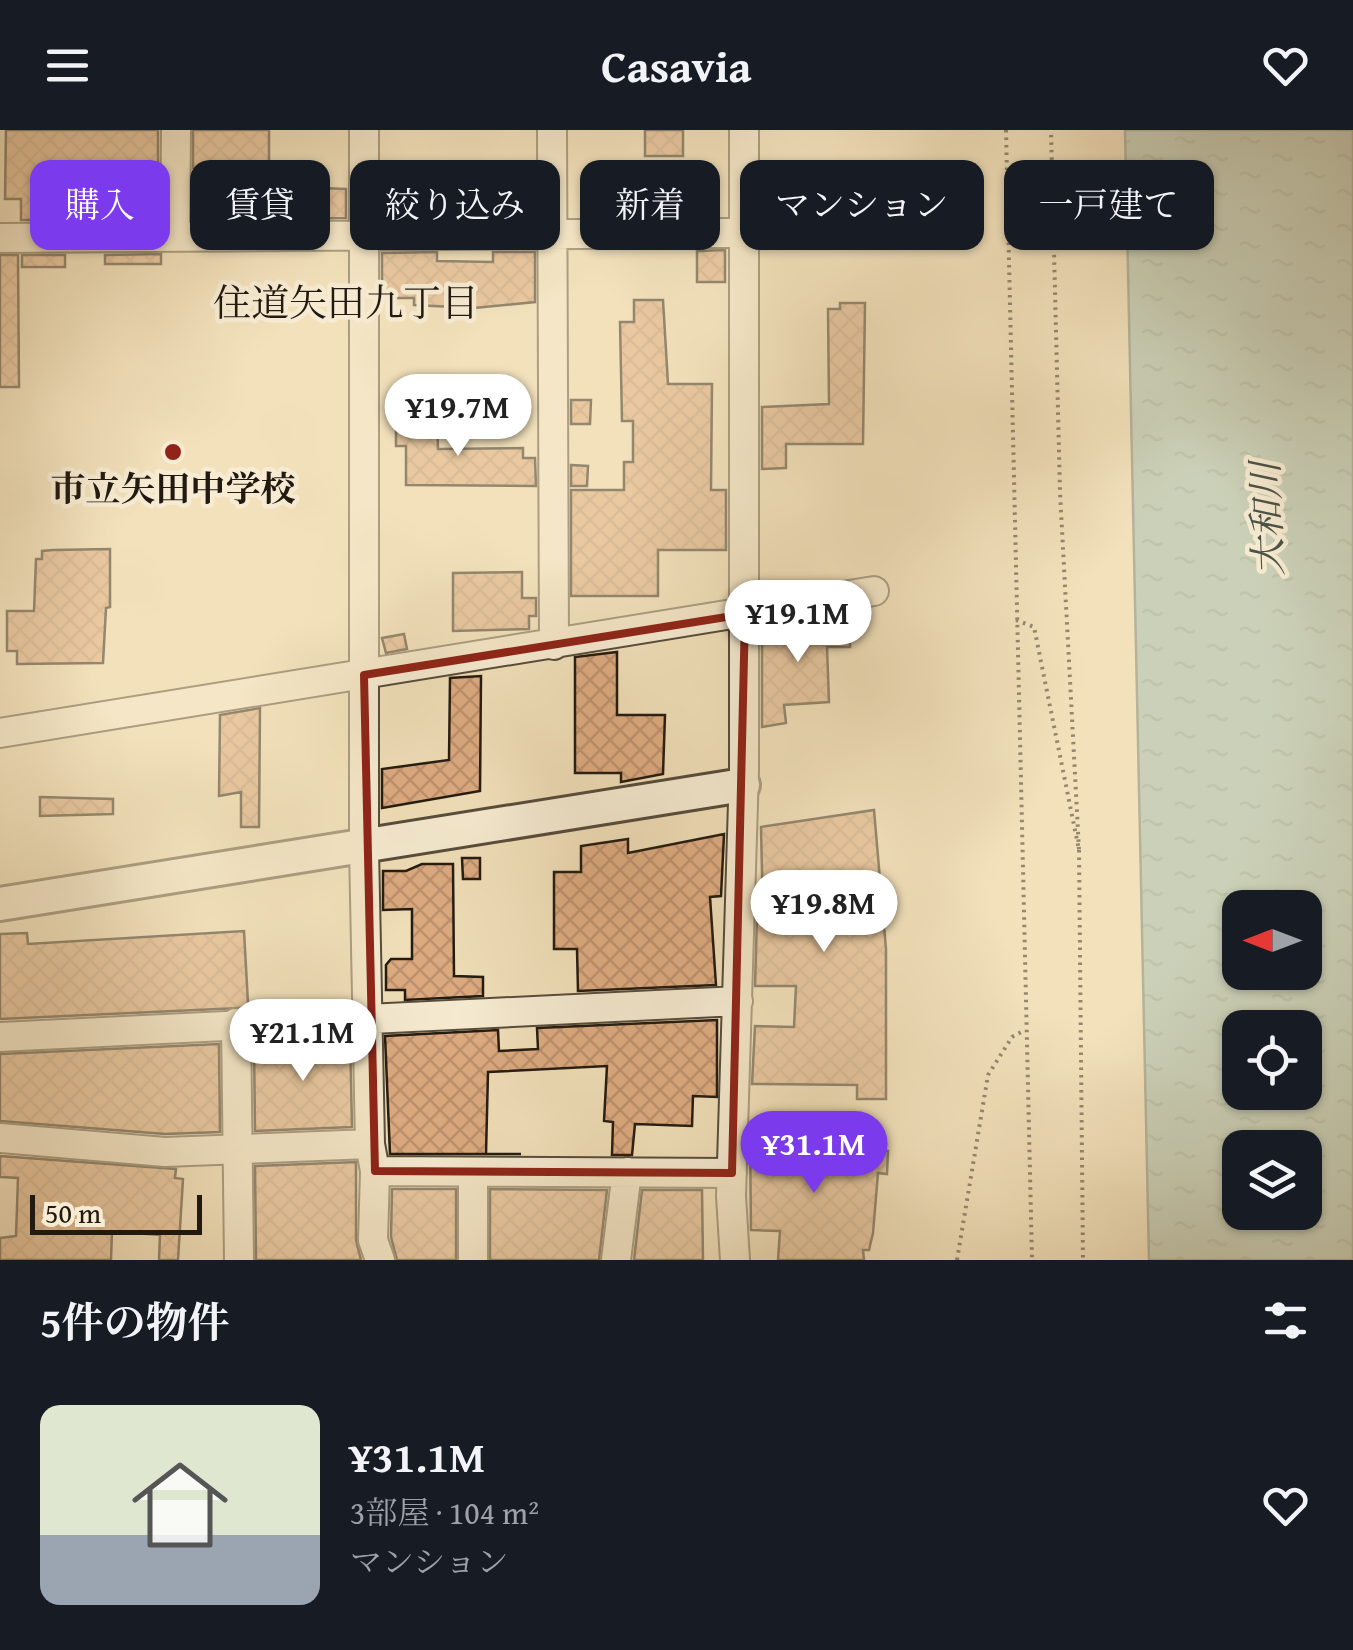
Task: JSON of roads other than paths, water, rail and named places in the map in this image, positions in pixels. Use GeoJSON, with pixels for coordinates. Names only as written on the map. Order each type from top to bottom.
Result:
{"type":"FeatureCollection","features":[{"type":"Feature","properties":{"kind":"street"},"geometry":{"type":"LineString","coordinates":[[175,237],[176,130]]}},
{"type":"Feature","properties":{"kind":"street"},"geometry":{"type":"LineString","coordinates":[[364,130],[364,160]]}},
{"type":"Feature","properties":{"kind":"street"},"geometry":{"type":"LineString","coordinates":[[552,130],[552,160]]}},
{"type":"Feature","properties":{"kind":"street"},"geometry":{"type":"LineString","coordinates":[[743,160],[744,130]]}},
{"type":"Feature","properties":{"kind":"street"},"geometry":{"type":"LineString","coordinates":[[560,237],[740,235]]}},
{"type":"Feature","properties":{"kind":"street"},"geometry":{"type":"LineString","coordinates":[[0,238],[350,236]]}},
{"type":"Feature","properties":{"kind":"street"},"geometry":{"type":"LineString","coordinates":[[364,250],[364,848],[373,1240],[380,1260]]}},
{"type":"Feature","properties":{"kind":"street"},"geometry":{"type":"LineString","coordinates":[[553,250],[554,645]]}},
{"type":"Feature","properties":{"kind":"street"},"geometry":{"type":"LineString","coordinates":[[735,1260],[732,1173],[744,786],[742,250]]}},
{"type":"Feature","properties":{"kind":"street"},"geometry":{"type":"LineString","coordinates":[[0,733],[874,591]]}},
{"type":"Feature","properties":{"kind":"street"},"geometry":{"type":"LineString","coordinates":[[0,904],[744,786]]}},
{"type":"Feature","properties":{"kind":"street"},"geometry":{"type":"LineString","coordinates":[[0,1037],[738,1000]]}},
{"type":"Feature","properties":{"kind":"street"},"geometry":{"type":"LineString","coordinates":[[236,1023],[239,1260]]}},
{"type":"Feature","properties":{"kind":"street"},"geometry":{"type":"LineString","coordinates":[[0,1138],[165,1152],[238,1149],[373,1157],[473,1174],[732,1173]]}},
{"type":"Feature","properties":{"kind":"street"},"geometry":{"type":"LineString","coordinates":[[616,1260],[628,1172]]}},
{"type":"Feature","properties":{"kind":"street"},"geometry":{"type":"LineString","coordinates":[[473,1174],[473,1260]]}},
{"type":"Feature","properties":{"kind":"water","name":"大和川"},"geometry":{"type":"Polygon","coordinates":[[[1125,130],[1353,130],[1353,1260],[1149,1260],[1128,250],[1214,250],[1214,160],[1126,160],[1125,130]]]}},
{"type":"Feature","properties":{"kind":"place","name":"市立矢田中学校"},"geometry":{"type":"Point","coordinates":[173,452]}},
{"type":"Feature","properties":{"kind":"district","name":"住道矢田九丁目"},"geometry":{"type":"Point","coordinates":[346,303]}}]}
